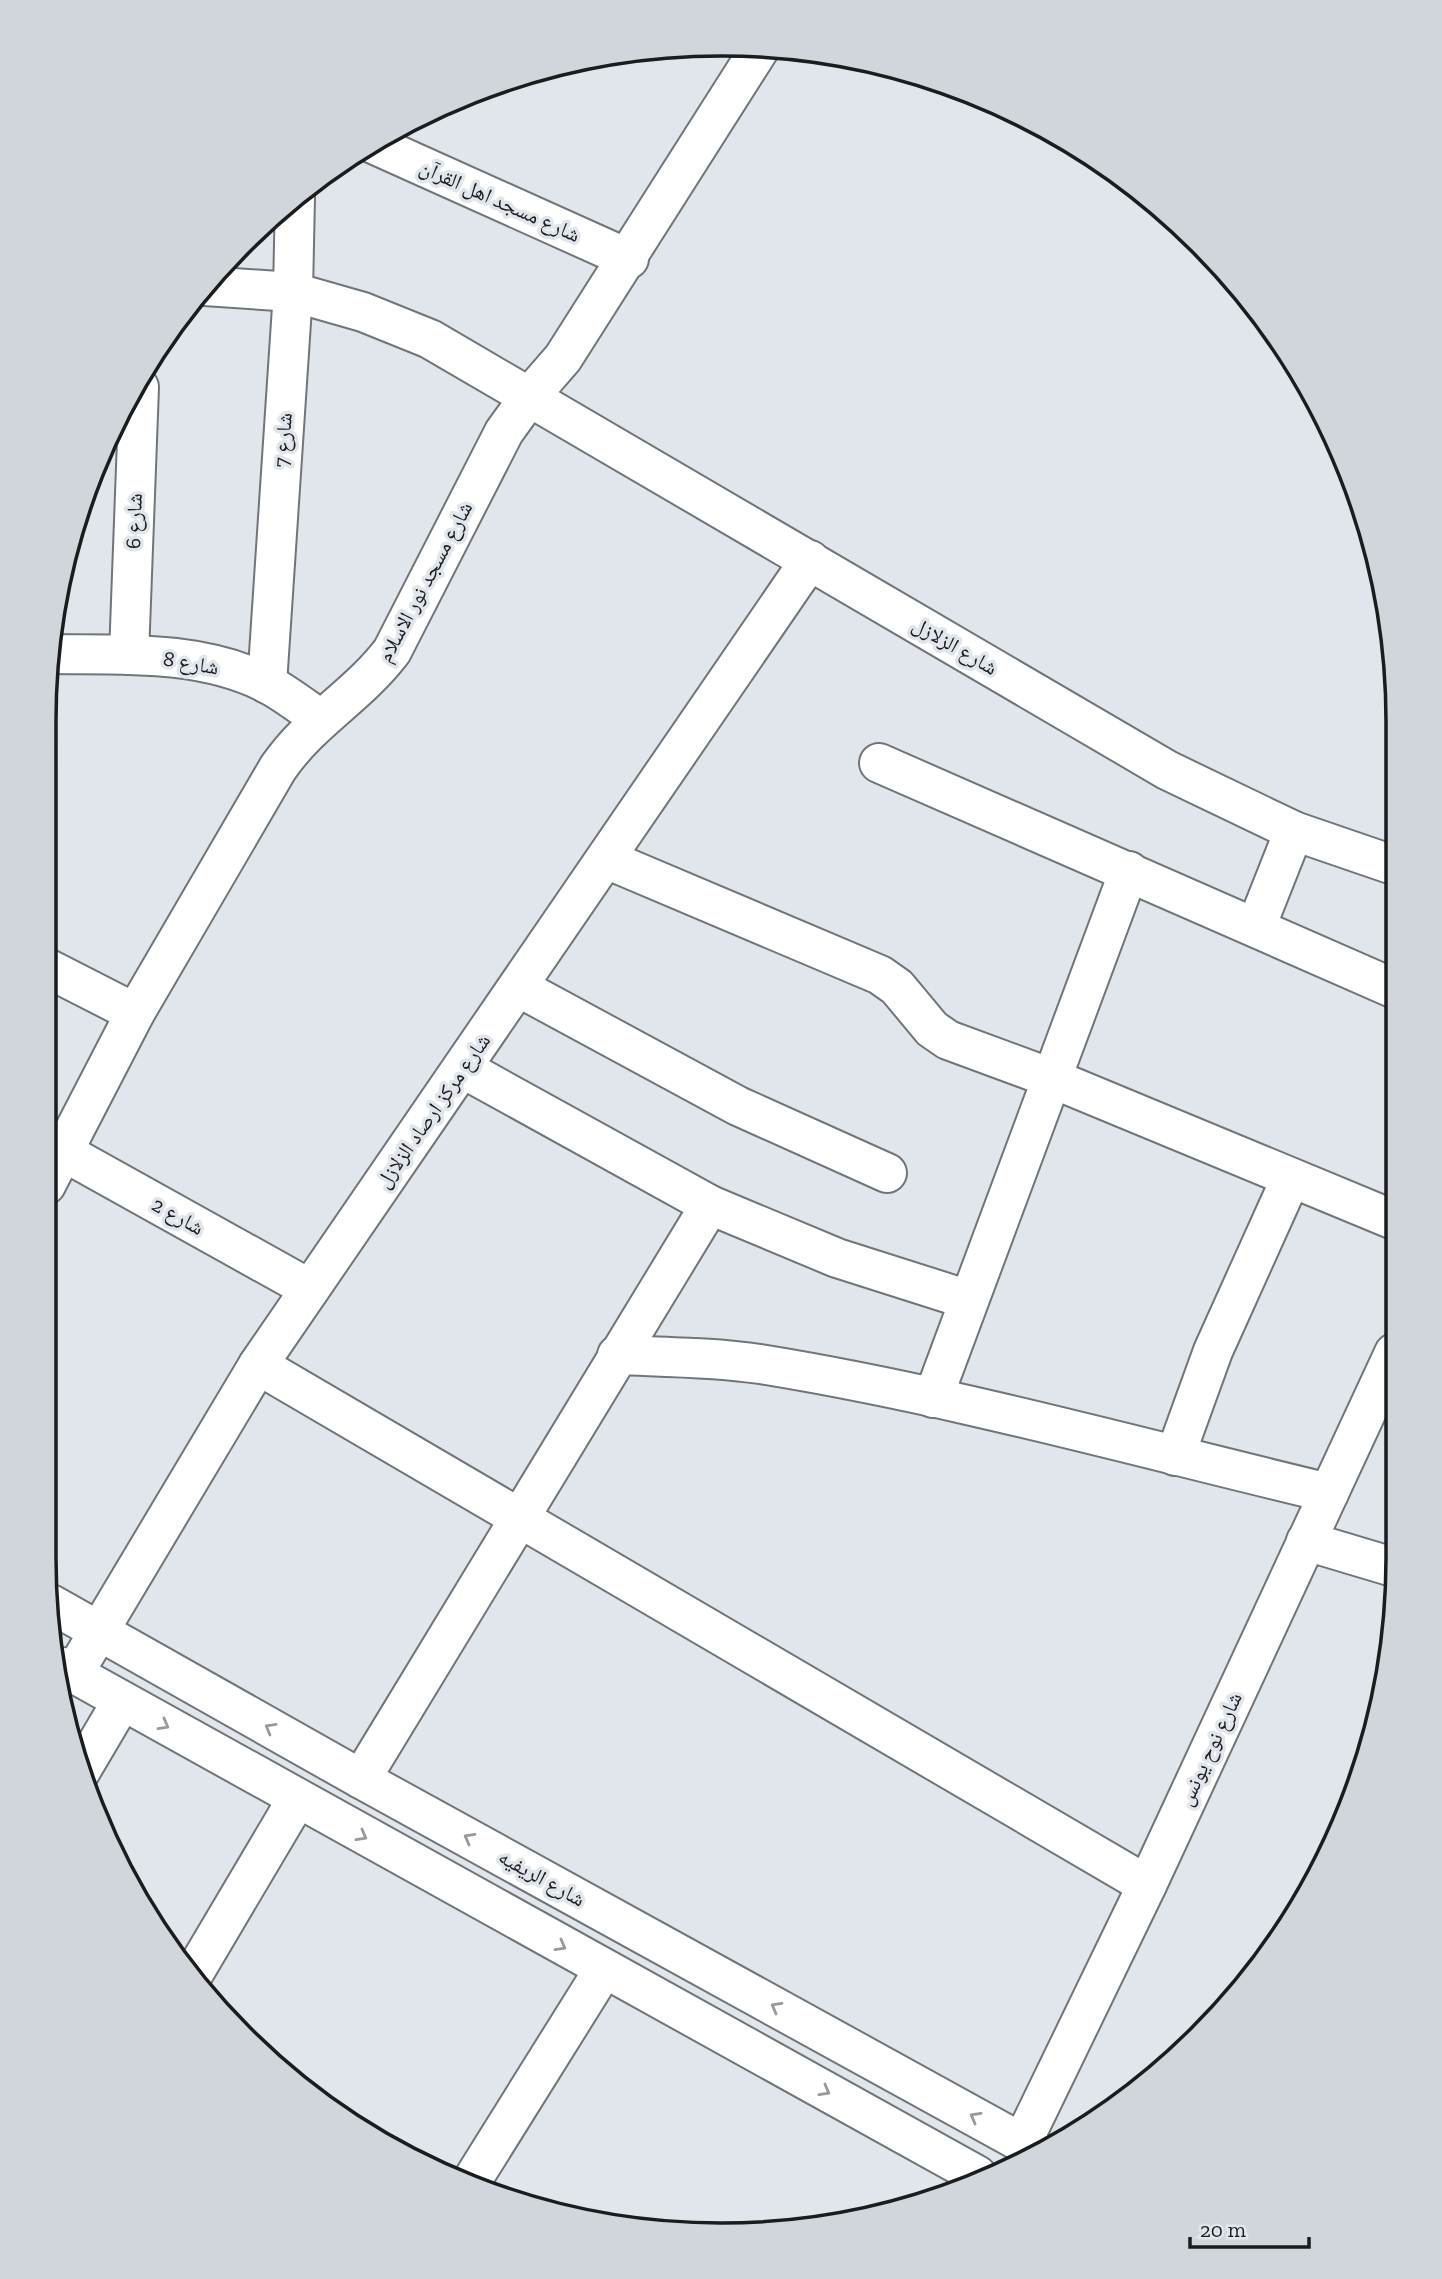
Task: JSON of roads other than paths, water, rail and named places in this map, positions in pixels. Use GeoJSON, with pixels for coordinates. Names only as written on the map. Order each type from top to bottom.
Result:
{"type":"FeatureCollection","features":[{"type":"Feature","properties":{"kind":"street","name":"شارع مسجد نور الاسلام"},"geometry":{"type":"LineString","coordinates":[[56,1153],[278,768],[296,741],[320,719],[348,700],[372,677],[393,651],[504,432],[530,396],[564,358],[755,57]]}},
{"type":"Feature","properties":{"kind":"street","name":"شارع مسجد اهل القرآن"},"geometry":{"type":"LineString","coordinates":[[383,149],[629,259]]}},
{"type":"Feature","properties":{"kind":"street","name":"شارع 7"},"geometry":{"type":"LineString","coordinates":[[267,684],[293,292],[295,211]]}},
{"type":"Feature","properties":{"kind":"street","name":"شارع الزلازل"},"geometry":{"type":"LineString","coordinates":[[218,287],[293,292],[363,312],[430,339],[1167,771],[1294,831],[1386,863]]}},
{"type":"Feature","properties":{"kind":"street","name":"شارع 6"},"geometry":{"type":"LineString","coordinates":[[129,655],[138,401]]}},
{"type":"Feature","properties":{"kind":"street","name":"شارع مركز ارصاد الزلازل"},"geometry":{"type":"LineString","coordinates":[[68,1670],[99,1631],[258,1365],[810,560]]}},
{"type":"Feature","properties":{"kind":"street","name":"شارع 8"},"geometry":{"type":"LineString","coordinates":[[60,654],[174,658],[222,666],[267,684],[320,719]]}},
{"type":"Feature","properties":{"kind":"street"},"geometry":{"type":"LineString","coordinates":[[879,763],[1386,985]]}},
{"type":"Feature","properties":{"kind":"street"},"geometry":{"type":"LineString","coordinates":[[1256,927],[1294,831]]}},
{"type":"Feature","properties":{"kind":"street"},"geometry":{"type":"LineString","coordinates":[[606,859],[880,975],[897,987],[932,1029],[948,1040],[1051,1078],[1386,1217]]}},
{"type":"Feature","properties":{"kind":"street"},"geometry":{"type":"LineString","coordinates":[[933,1398],[1129,871]]}},
{"type":"Feature","properties":{"kind":"street"},"geometry":{"type":"LineString","coordinates":[[56,973],[135,1013]]}},
{"type":"Feature","properties":{"kind":"street"},"geometry":{"type":"LineString","coordinates":[[518,987],[738,1106],[887,1173]]}},
{"type":"Feature","properties":{"kind":"street"},"geometry":{"type":"LineString","coordinates":[[462,1068],[710,1205],[838,1258],[969,1300]]}},
{"type":"Feature","properties":{"kind":"street","name":"شارع 2"},"geometry":{"type":"LineString","coordinates":[[56,1162],[310,1289]]}},
{"type":"Feature","properties":{"kind":"street"},"geometry":{"type":"LineString","coordinates":[[1175,1456],[1213,1351],[1292,1178]]}},
{"type":"Feature","properties":{"kind":"street"},"geometry":{"type":"LineString","coordinates":[[361,1779],[517,1517],[710,1205]]}},
{"type":"Feature","properties":{"kind":"street"},"geometry":{"type":"LineString","coordinates":[[617,1355],[758,1364],[933,1398],[1329,1493]]}},
{"type":"Feature","properties":{"kind":"street"},"geometry":{"type":"LineString","coordinates":[[258,1365],[1147,1885]]}},
{"type":"Feature","properties":{"kind":"street","name":"شارع نوح يونس"},"geometry":{"type":"LineString","coordinates":[[1029,2146],[1386,1370]]}},
{"type":"Feature","properties":{"kind":"street"},"geometry":{"type":"LineString","coordinates":[[1306,1541],[1386,1565]]}},
{"type":"Feature","properties":{"kind":"street","name":"شارع الريفيه"},"geometry":{"type":"LineString","coordinates":[[58,1608],[361,1779],[1029,2146]]}},
{"type":"Feature","properties":{"kind":"street"},"geometry":{"type":"LineString","coordinates":[[68,1670],[974,2173]]}},
{"type":"Feature","properties":{"kind":"street"},"geometry":{"type":"LineString","coordinates":[[87,1760],[122,1701]]}},
{"type":"Feature","properties":{"kind":"street"},"geometry":{"type":"LineString","coordinates":[[197,1968],[297,1799]]}},
{"type":"Feature","properties":{"kind":"street"},"geometry":{"type":"LineString","coordinates":[[475,2175],[604,1969]]}}]}
